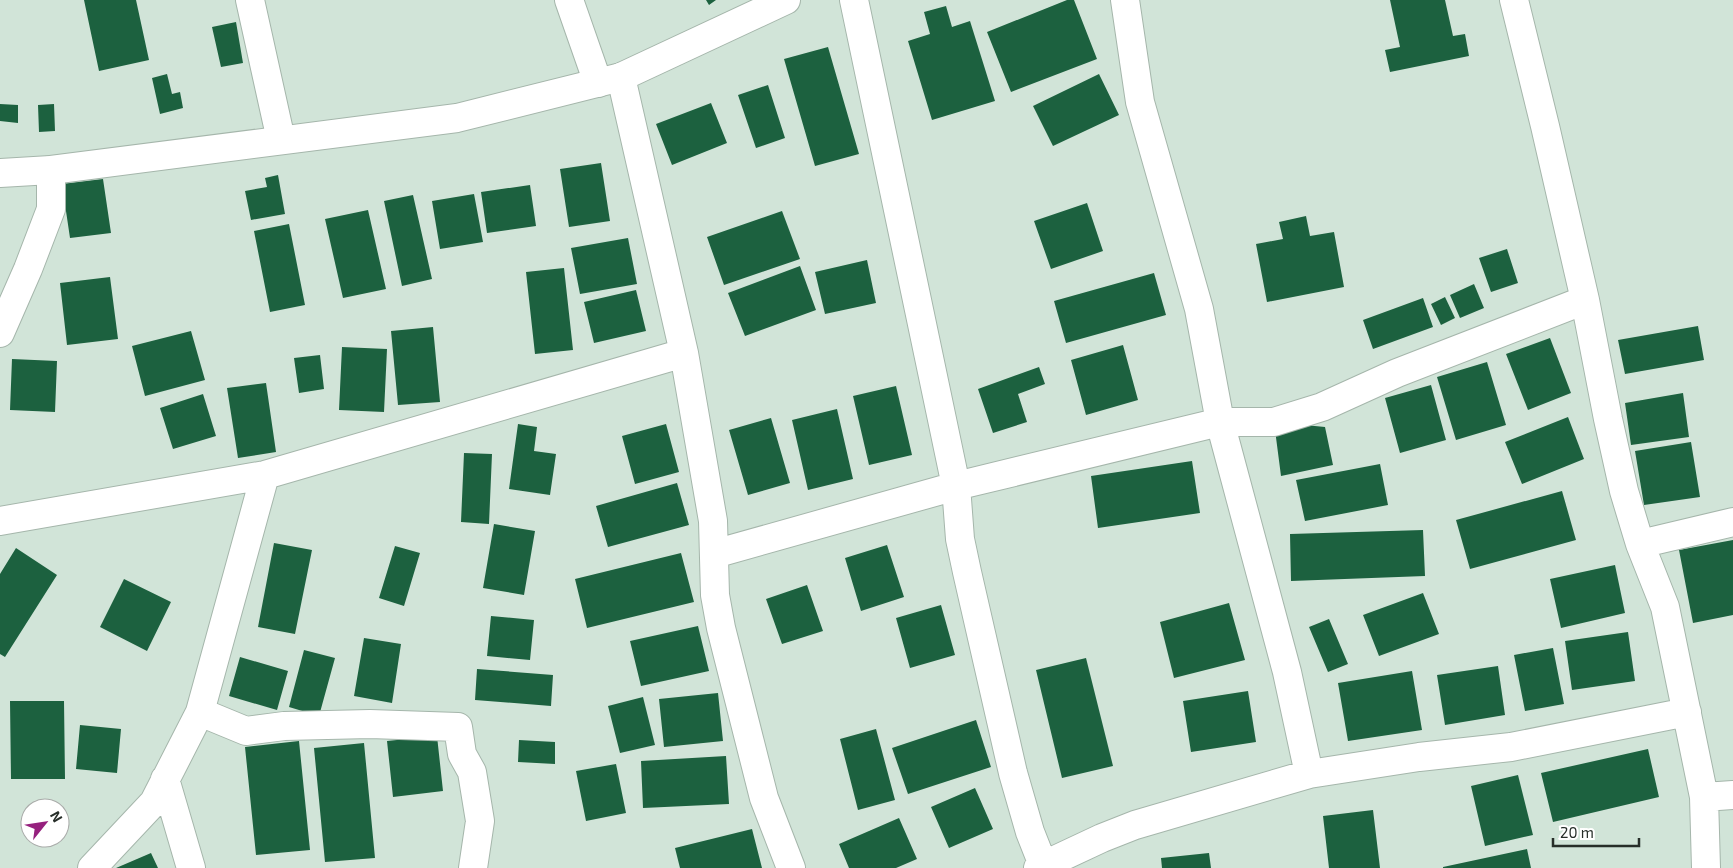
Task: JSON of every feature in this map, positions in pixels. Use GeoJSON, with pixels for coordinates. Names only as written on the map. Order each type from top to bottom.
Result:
{"type":"FeatureCollection","features":[{"type":"Feature","properties":{"kind":"street"},"geometry":{"type":"LineString","coordinates":[[250,0],[281,140]]}},
{"type":"Feature","properties":{"kind":"street"},"geometry":{"type":"LineString","coordinates":[[569,0],[609,80],[684,353],[713,521],[715,595],[721,628],[764,798],[791,868]]}},
{"type":"Feature","properties":{"kind":"street"},"geometry":{"type":"LineString","coordinates":[[0,173],[51,170],[457,118],[609,80],[786,0]]}},
{"type":"Feature","properties":{"kind":"street"},"geometry":{"type":"LineString","coordinates":[[854,0],[956,486],[960,539],[967,572],[1013,773],[1041,867],[1102,838],[1136,825],[1308,774],[1419,757],[1511,747],[1687,712]]}},
{"type":"Feature","properties":{"kind":"street"},"geometry":{"type":"LineString","coordinates":[[1126,0],[1140,102],[1199,309],[1220,422],[1287,672],[1308,774]]}},
{"type":"Feature","properties":{"kind":"street"},"geometry":{"type":"LineString","coordinates":[[1514,0],[1586,300],[1608,419],[1624,491],[1640,544],[1665,607],[1704,797],[1706,868]]}},
{"type":"Feature","properties":{"kind":"street"},"geometry":{"type":"LineString","coordinates":[[0,333],[28,269],[51,209],[51,170]]}},
{"type":"Feature","properties":{"kind":"street"},"geometry":{"type":"LineString","coordinates":[[714,554],[956,486],[1220,422],[1274,422],[1314,409],[1397,373],[1586,300]]}},
{"type":"Feature","properties":{"kind":"street"},"geometry":{"type":"LineString","coordinates":[[0,521],[265,475],[684,353]]}},
{"type":"Feature","properties":{"kind":"street"},"geometry":{"type":"LineString","coordinates":[[92,868],[154,802],[200,712],[265,475]]}},
{"type":"Feature","properties":{"kind":"street"},"geometry":{"type":"LineString","coordinates":[[1640,544],[1733,522]]}},
{"type":"Feature","properties":{"kind":"street"},"geometry":{"type":"LineString","coordinates":[[200,712],[246,731],[284,726],[370,724],[458,727],[462,754],[472,772],[480,821],[473,868]]}},
{"type":"Feature","properties":{"kind":"street"},"geometry":{"type":"LineString","coordinates":[[165,779],[192,868]]}},
{"type":"Feature","properties":{"kind":"street"},"geometry":{"type":"LineString","coordinates":[[1704,797],[1733,795]]}},
{"type":"Feature","properties":{"kind":"building"},"geometry":{"type":"Polygon","coordinates":[[[84,0],[136,0],[149,60],[99,71],[84,0]]]}},
{"type":"Feature","properties":{"kind":"building"},"geometry":{"type":"Polygon","coordinates":[[[706,0],[716,0],[709,5],[706,0]]]}},
{"type":"Feature","properties":{"kind":"building"},"geometry":{"type":"Polygon","coordinates":[[[1067,0],[1074,0],[1097,59],[1011,92],[987,32],[1067,0]]]}},
{"type":"Feature","properties":{"kind":"building"},"geometry":{"type":"Polygon","coordinates":[[[1390,0],[1445,0],[1453,36],[1465,34],[1469,56],[1390,72],[1385,50],[1400,47],[1390,0]]]}},
{"type":"Feature","properties":{"kind":"building"},"geometry":{"type":"Polygon","coordinates":[[[946,6],[952,27],[970,21],[995,101],[932,120],[908,41],[930,34],[924,12],[946,6]]]}},
{"type":"Feature","properties":{"kind":"building"},"geometry":{"type":"Polygon","coordinates":[[[236,22],[243,63],[221,67],[212,27],[236,22]]]}},
{"type":"Feature","properties":{"kind":"building"},"geometry":{"type":"Polygon","coordinates":[[[828,47],[859,154],[815,166],[784,59],[828,47]]]}},
{"type":"Feature","properties":{"kind":"building"},"geometry":{"type":"Polygon","coordinates":[[[167,74],[172,94],[180,92],[183,108],[160,114],[152,78],[167,74]]]}},
{"type":"Feature","properties":{"kind":"building"},"geometry":{"type":"Polygon","coordinates":[[[1099,74],[1119,115],[1053,146],[1033,106],[1099,74]]]}},
{"type":"Feature","properties":{"kind":"building"},"geometry":{"type":"Polygon","coordinates":[[[768,85],[785,138],[756,148],[738,95],[768,85]]]}},
{"type":"Feature","properties":{"kind":"building"},"geometry":{"type":"Polygon","coordinates":[[[711,103],[727,143],[672,165],[656,124],[711,103]]]}},
{"type":"Feature","properties":{"kind":"building"},"geometry":{"type":"Polygon","coordinates":[[[0,104],[18,105],[18,123],[0,121],[0,104]]]}},
{"type":"Feature","properties":{"kind":"building"},"geometry":{"type":"Polygon","coordinates":[[[54,104],[55,131],[39,132],[38,105],[54,104]]]}},
{"type":"Feature","properties":{"kind":"building"},"geometry":{"type":"Polygon","coordinates":[[[601,163],[610,221],[569,227],[560,169],[601,163]]]}},
{"type":"Feature","properties":{"kind":"building"},"geometry":{"type":"Polygon","coordinates":[[[278,175],[285,214],[251,220],[245,191],[267,187],[265,178],[278,175]]]}},
{"type":"Feature","properties":{"kind":"building"},"geometry":{"type":"Polygon","coordinates":[[[103,179],[111,233],[70,238],[62,184],[103,179]]]}},
{"type":"Feature","properties":{"kind":"building"},"geometry":{"type":"Polygon","coordinates":[[[530,185],[536,226],[487,233],[481,192],[530,185]]]}},
{"type":"Feature","properties":{"kind":"building"},"geometry":{"type":"Polygon","coordinates":[[[474,194],[483,242],[440,249],[432,201],[474,194]]]}},
{"type":"Feature","properties":{"kind":"building"},"geometry":{"type":"Polygon","coordinates":[[[413,195],[432,279],[402,286],[384,201],[413,195]]]}},
{"type":"Feature","properties":{"kind":"building"},"geometry":{"type":"Polygon","coordinates":[[[1087,203],[1103,251],[1051,269],[1034,221],[1087,203]]]}},
{"type":"Feature","properties":{"kind":"building"},"geometry":{"type":"Polygon","coordinates":[[[368,210],[386,289],[343,298],[325,219],[368,210]]]}},
{"type":"Feature","properties":{"kind":"building"},"geometry":{"type":"Polygon","coordinates":[[[782,211],[800,259],[724,285],[707,237],[782,211]]]}},
{"type":"Feature","properties":{"kind":"building"},"geometry":{"type":"Polygon","coordinates":[[[1306,216],[1310,236],[1334,232],[1344,287],[1267,302],[1256,244],[1283,239],[1279,222],[1306,216]]]}},
{"type":"Feature","properties":{"kind":"building"},"geometry":{"type":"Polygon","coordinates":[[[289,224],[305,305],[270,312],[254,231],[289,224]]]}},
{"type":"Feature","properties":{"kind":"building"},"geometry":{"type":"Polygon","coordinates":[[[628,238],[637,284],[580,294],[571,248],[628,238]]]}},
{"type":"Feature","properties":{"kind":"building"},"geometry":{"type":"Polygon","coordinates":[[[1507,249],[1518,283],[1491,292],[1479,258],[1507,249]]]}},
{"type":"Feature","properties":{"kind":"building"},"geometry":{"type":"Polygon","coordinates":[[[867,260],[876,303],[825,314],[815,272],[867,260]]]}},
{"type":"Feature","properties":{"kind":"building"},"geometry":{"type":"Polygon","coordinates":[[[800,266],[816,310],[745,336],[728,293],[800,266]]]}},
{"type":"Feature","properties":{"kind":"building"},"geometry":{"type":"Polygon","coordinates":[[[564,268],[573,350],[535,354],[526,272],[564,268]]]}},
{"type":"Feature","properties":{"kind":"building"},"geometry":{"type":"Polygon","coordinates":[[[1154,273],[1166,315],[1066,343],[1054,301],[1154,273]]]}},
{"type":"Feature","properties":{"kind":"building"},"geometry":{"type":"Polygon","coordinates":[[[110,277],[118,339],[67,345],[60,283],[110,277]]]}},
{"type":"Feature","properties":{"kind":"building"},"geometry":{"type":"Polygon","coordinates":[[[1474,284],[1484,308],[1460,318],[1450,295],[1474,284]]]}},
{"type":"Feature","properties":{"kind":"building"},"geometry":{"type":"Polygon","coordinates":[[[636,290],[646,331],[594,343],[584,302],[636,290]]]}},
{"type":"Feature","properties":{"kind":"building"},"geometry":{"type":"Polygon","coordinates":[[[1445,297],[1455,318],[1441,325],[1431,304],[1445,297]]]}},
{"type":"Feature","properties":{"kind":"building"},"geometry":{"type":"Polygon","coordinates":[[[1423,298],[1433,327],[1373,349],[1363,320],[1423,298]]]}},
{"type":"Feature","properties":{"kind":"building"},"geometry":{"type":"Polygon","coordinates":[[[1698,326],[1704,360],[1625,374],[1618,340],[1698,326]]]}},
{"type":"Feature","properties":{"kind":"building"},"geometry":{"type":"Polygon","coordinates":[[[433,327],[440,402],[398,405],[391,331],[433,327]]]}},
{"type":"Feature","properties":{"kind":"building"},"geometry":{"type":"Polygon","coordinates":[[[191,331],[205,380],[145,396],[132,346],[191,331]]]}},
{"type":"Feature","properties":{"kind":"building"},"geometry":{"type":"Polygon","coordinates":[[[1550,338],[1571,393],[1528,410],[1506,354],[1550,338]]]}},
{"type":"Feature","properties":{"kind":"building"},"geometry":{"type":"Polygon","coordinates":[[[1123,345],[1138,400],[1086,415],[1071,360],[1123,345]]]}},
{"type":"Feature","properties":{"kind":"building"},"geometry":{"type":"Polygon","coordinates":[[[342,347],[387,349],[384,412],[339,410],[342,347]]]}},
{"type":"Feature","properties":{"kind":"building"},"geometry":{"type":"Polygon","coordinates":[[[320,355],[324,389],[299,393],[294,358],[320,355]]]}},
{"type":"Feature","properties":{"kind":"building"},"geometry":{"type":"Polygon","coordinates":[[[12,359],[57,361],[55,412],[10,410],[12,359]]]}},
{"type":"Feature","properties":{"kind":"building"},"geometry":{"type":"Polygon","coordinates":[[[1487,362],[1506,425],[1456,440],[1437,377],[1487,362]]]}},
{"type":"Feature","properties":{"kind":"building"},"geometry":{"type":"Polygon","coordinates":[[[1039,367],[1045,384],[1018,394],[1027,422],[993,433],[978,389],[1039,367]]]}},
{"type":"Feature","properties":{"kind":"building"},"geometry":{"type":"Polygon","coordinates":[[[266,383],[276,452],[238,458],[227,388],[266,383]]]}},
{"type":"Feature","properties":{"kind":"building"},"geometry":{"type":"Polygon","coordinates":[[[1431,385],[1446,440],[1400,453],[1385,398],[1431,385]]]}},
{"type":"Feature","properties":{"kind":"building"},"geometry":{"type":"Polygon","coordinates":[[[896,386],[912,455],[869,465],[853,396],[896,386]]]}},
{"type":"Feature","properties":{"kind":"building"},"geometry":{"type":"Polygon","coordinates":[[[1683,393],[1689,437],[1631,445],[1625,403],[1683,393]]]}},
{"type":"Feature","properties":{"kind":"building"},"geometry":{"type":"Polygon","coordinates":[[[203,394],[216,436],[173,449],[160,408],[203,394]]]}},
{"type":"Feature","properties":{"kind":"building"},"geometry":{"type":"Polygon","coordinates":[[[837,409],[853,479],[808,490],[792,420],[837,409]]]}},
{"type":"Feature","properties":{"kind":"building"},"geometry":{"type":"Polygon","coordinates":[[[1568,417],[1584,459],[1522,484],[1505,442],[1568,417]]]}},
{"type":"Feature","properties":{"kind":"building"},"geometry":{"type":"Polygon","coordinates":[[[771,418],[790,483],[748,495],[729,430],[771,418]]]}},
{"type":"Feature","properties":{"kind":"building"},"geometry":{"type":"Polygon","coordinates":[[[1274,422],[1325,427],[1333,465],[1281,476],[1274,422]]]}},
{"type":"Feature","properties":{"kind":"building"},"geometry":{"type":"Polygon","coordinates":[[[518,424],[537,427],[534,451],[556,454],[550,495],[509,489],[518,424]]]}},
{"type":"Feature","properties":{"kind":"building"},"geometry":{"type":"Polygon","coordinates":[[[666,424],[679,472],[635,484],[622,436],[666,424]]]}},
{"type":"Feature","properties":{"kind":"building"},"geometry":{"type":"Polygon","coordinates":[[[1691,442],[1700,497],[1644,505],[1635,451],[1691,442]]]}},
{"type":"Feature","properties":{"kind":"building"},"geometry":{"type":"Polygon","coordinates":[[[464,453],[492,454],[489,524],[461,522],[464,453]]]}},
{"type":"Feature","properties":{"kind":"building"},"geometry":{"type":"Polygon","coordinates":[[[1192,461],[1200,513],[1098,528],[1091,476],[1192,461]]]}},
{"type":"Feature","properties":{"kind":"building"},"geometry":{"type":"Polygon","coordinates":[[[1380,464],[1388,505],[1305,521],[1296,480],[1380,464]]]}},
{"type":"Feature","properties":{"kind":"building"},"geometry":{"type":"Polygon","coordinates":[[[677,483],[689,525],[608,547],[596,506],[677,483]]]}},
{"type":"Feature","properties":{"kind":"building"},"geometry":{"type":"Polygon","coordinates":[[[1562,491],[1576,540],[1470,569],[1456,520],[1562,491]]]}},
{"type":"Feature","properties":{"kind":"building"},"geometry":{"type":"Polygon","coordinates":[[[494,524],[535,531],[524,595],[483,588],[494,524]]]}},
{"type":"Feature","properties":{"kind":"building"},"geometry":{"type":"Polygon","coordinates":[[[1423,530],[1425,576],[1291,581],[1290,534],[1423,530]]]}},
{"type":"Feature","properties":{"kind":"building"},"geometry":{"type":"Polygon","coordinates":[[[1733,540],[1733,615],[1693,623],[1679,550],[1733,540]]]}},
{"type":"Feature","properties":{"kind":"building"},"geometry":{"type":"Polygon","coordinates":[[[274,543],[312,550],[295,634],[258,627],[274,543]]]}},
{"type":"Feature","properties":{"kind":"building"},"geometry":{"type":"Polygon","coordinates":[[[887,545],[904,597],[861,611],[845,558],[887,545]]]}},
{"type":"Feature","properties":{"kind":"building"},"geometry":{"type":"Polygon","coordinates":[[[395,546],[420,553],[404,606],[379,598],[395,546]]]}},
{"type":"Feature","properties":{"kind":"building"},"geometry":{"type":"Polygon","coordinates":[[[16,548],[57,575],[5,657],[0,654],[0,574],[16,548]]]}},
{"type":"Feature","properties":{"kind":"building"},"geometry":{"type":"Polygon","coordinates":[[[681,553],[694,602],[587,628],[575,579],[681,553]]]}},
{"type":"Feature","properties":{"kind":"building"},"geometry":{"type":"Polygon","coordinates":[[[1615,565],[1625,613],[1561,628],[1550,579],[1615,565]]]}},
{"type":"Feature","properties":{"kind":"building"},"geometry":{"type":"Polygon","coordinates":[[[124,579],[171,602],[147,651],[100,627],[124,579]]]}},
{"type":"Feature","properties":{"kind":"building"},"geometry":{"type":"Polygon","coordinates":[[[807,585],[823,631],[782,644],[766,599],[807,585]]]}},
{"type":"Feature","properties":{"kind":"building"},"geometry":{"type":"Polygon","coordinates":[[[1423,593],[1439,634],[1379,656],[1363,615],[1423,593]]]}},
{"type":"Feature","properties":{"kind":"building"},"geometry":{"type":"Polygon","coordinates":[[[1229,603],[1245,660],[1174,678],[1160,622],[1229,603]]]}},
{"type":"Feature","properties":{"kind":"building"},"geometry":{"type":"Polygon","coordinates":[[[941,605],[955,655],[910,668],[896,618],[941,605]]]}},
{"type":"Feature","properties":{"kind":"building"},"geometry":{"type":"Polygon","coordinates":[[[491,616],[534,620],[530,660],[487,656],[491,616]]]}},
{"type":"Feature","properties":{"kind":"building"},"geometry":{"type":"Polygon","coordinates":[[[1329,619],[1348,664],[1328,672],[1309,627],[1329,619]]]}},
{"type":"Feature","properties":{"kind":"building"},"geometry":{"type":"Polygon","coordinates":[[[698,626],[709,671],[641,686],[630,641],[698,626]]]}},
{"type":"Feature","properties":{"kind":"building"},"geometry":{"type":"Polygon","coordinates":[[[1628,632],[1635,681],[1572,690],[1565,641],[1628,632]]]}},
{"type":"Feature","properties":{"kind":"building"},"geometry":{"type":"Polygon","coordinates":[[[364,638],[401,644],[392,703],[354,696],[364,638]]]}},
{"type":"Feature","properties":{"kind":"building"},"geometry":{"type":"Polygon","coordinates":[[[1553,648],[1564,704],[1525,711],[1514,655],[1553,648]]]}},
{"type":"Feature","properties":{"kind":"building"},"geometry":{"type":"Polygon","coordinates":[[[304,650],[335,658],[319,716],[289,707],[304,650]]]}},
{"type":"Feature","properties":{"kind":"building"},"geometry":{"type":"Polygon","coordinates":[[[240,657],[288,671],[277,710],[229,696],[240,657]]]}},
{"type":"Feature","properties":{"kind":"building"},"geometry":{"type":"Polygon","coordinates":[[[1086,658],[1113,766],[1062,778],[1036,670],[1086,658]]]}},
{"type":"Feature","properties":{"kind":"building"},"geometry":{"type":"Polygon","coordinates":[[[1498,666],[1505,715],[1445,725],[1437,675],[1498,666]]]}},
{"type":"Feature","properties":{"kind":"building"},"geometry":{"type":"Polygon","coordinates":[[[477,669],[553,675],[551,706],[475,700],[477,669]]]}},
{"type":"Feature","properties":{"kind":"building"},"geometry":{"type":"Polygon","coordinates":[[[1412,671],[1422,730],[1348,741],[1338,683],[1412,671]]]}},
{"type":"Feature","properties":{"kind":"building"},"geometry":{"type":"Polygon","coordinates":[[[1248,691],[1256,742],[1191,752],[1183,701],[1248,691]]]}},
{"type":"Feature","properties":{"kind":"building"},"geometry":{"type":"Polygon","coordinates":[[[718,693],[723,741],[664,747],[659,699],[718,693]]]}},
{"type":"Feature","properties":{"kind":"building"},"geometry":{"type":"Polygon","coordinates":[[[643,697],[655,745],[620,753],[608,706],[643,697]]]}},
{"type":"Feature","properties":{"kind":"building"},"geometry":{"type":"Polygon","coordinates":[[[10,701],[64,701],[65,779],[11,779],[10,701]]]}},
{"type":"Feature","properties":{"kind":"building"},"geometry":{"type":"Polygon","coordinates":[[[976,720],[991,767],[908,794],[892,748],[976,720]]]}},
{"type":"Feature","properties":{"kind":"building"},"geometry":{"type":"Polygon","coordinates":[[[80,725],[121,729],[117,773],[76,769],[80,725]]]}},
{"type":"Feature","properties":{"kind":"building"},"geometry":{"type":"Polygon","coordinates":[[[876,729],[895,800],[858,810],[840,739],[876,729]]]}},
{"type":"Feature","properties":{"kind":"building"},"geometry":{"type":"Polygon","coordinates":[[[437,736],[443,791],[393,797],[387,741],[437,736]]]}},
{"type":"Feature","properties":{"kind":"building"},"geometry":{"type":"Polygon","coordinates":[[[519,740],[555,742],[555,764],[518,762],[519,740]]]}},
{"type":"Feature","properties":{"kind":"building"},"geometry":{"type":"Polygon","coordinates":[[[299,741],[310,850],[256,855],[245,747],[299,741]]]}},
{"type":"Feature","properties":{"kind":"building"},"geometry":{"type":"Polygon","coordinates":[[[364,743],[375,858],[325,862],[314,748],[364,743]]]}},
{"type":"Feature","properties":{"kind":"building"},"geometry":{"type":"Polygon","coordinates":[[[1648,749],[1659,797],[1553,822],[1541,773],[1648,749]]]}},
{"type":"Feature","properties":{"kind":"building"},"geometry":{"type":"Polygon","coordinates":[[[726,756],[729,804],[643,808],[641,761],[726,756]]]}},
{"type":"Feature","properties":{"kind":"building"},"geometry":{"type":"Polygon","coordinates":[[[616,764],[626,813],[586,821],[576,771],[616,764]]]}},
{"type":"Feature","properties":{"kind":"building"},"geometry":{"type":"Polygon","coordinates":[[[1518,775],[1533,835],[1485,846],[1471,786],[1518,775]]]}},
{"type":"Feature","properties":{"kind":"building"},"geometry":{"type":"Polygon","coordinates":[[[975,788],[993,829],[949,848],[931,807],[975,788]]]}},
{"type":"Feature","properties":{"kind":"building"},"geometry":{"type":"Polygon","coordinates":[[[1373,810],[1380,868],[1329,868],[1323,816],[1373,810]]]}},
{"type":"Feature","properties":{"kind":"building"},"geometry":{"type":"Polygon","coordinates":[[[899,818],[917,859],[896,868],[849,868],[839,844],[899,818]]]}},
{"type":"Feature","properties":{"kind":"building"},"geometry":{"type":"Polygon","coordinates":[[[752,829],[762,868],[680,868],[675,848],[752,829]]]}},
{"type":"Feature","properties":{"kind":"building"},"geometry":{"type":"Polygon","coordinates":[[[1527,849],[1531,868],[1443,868],[1443,867],[1527,849]]]}},
{"type":"Feature","properties":{"kind":"building"},"geometry":{"type":"Polygon","coordinates":[[[151,853],[158,868],[116,868],[151,853]]]}},
{"type":"Feature","properties":{"kind":"building"},"geometry":{"type":"Polygon","coordinates":[[[1209,853],[1211,868],[1162,868],[1161,858],[1209,853]]]}}]}
